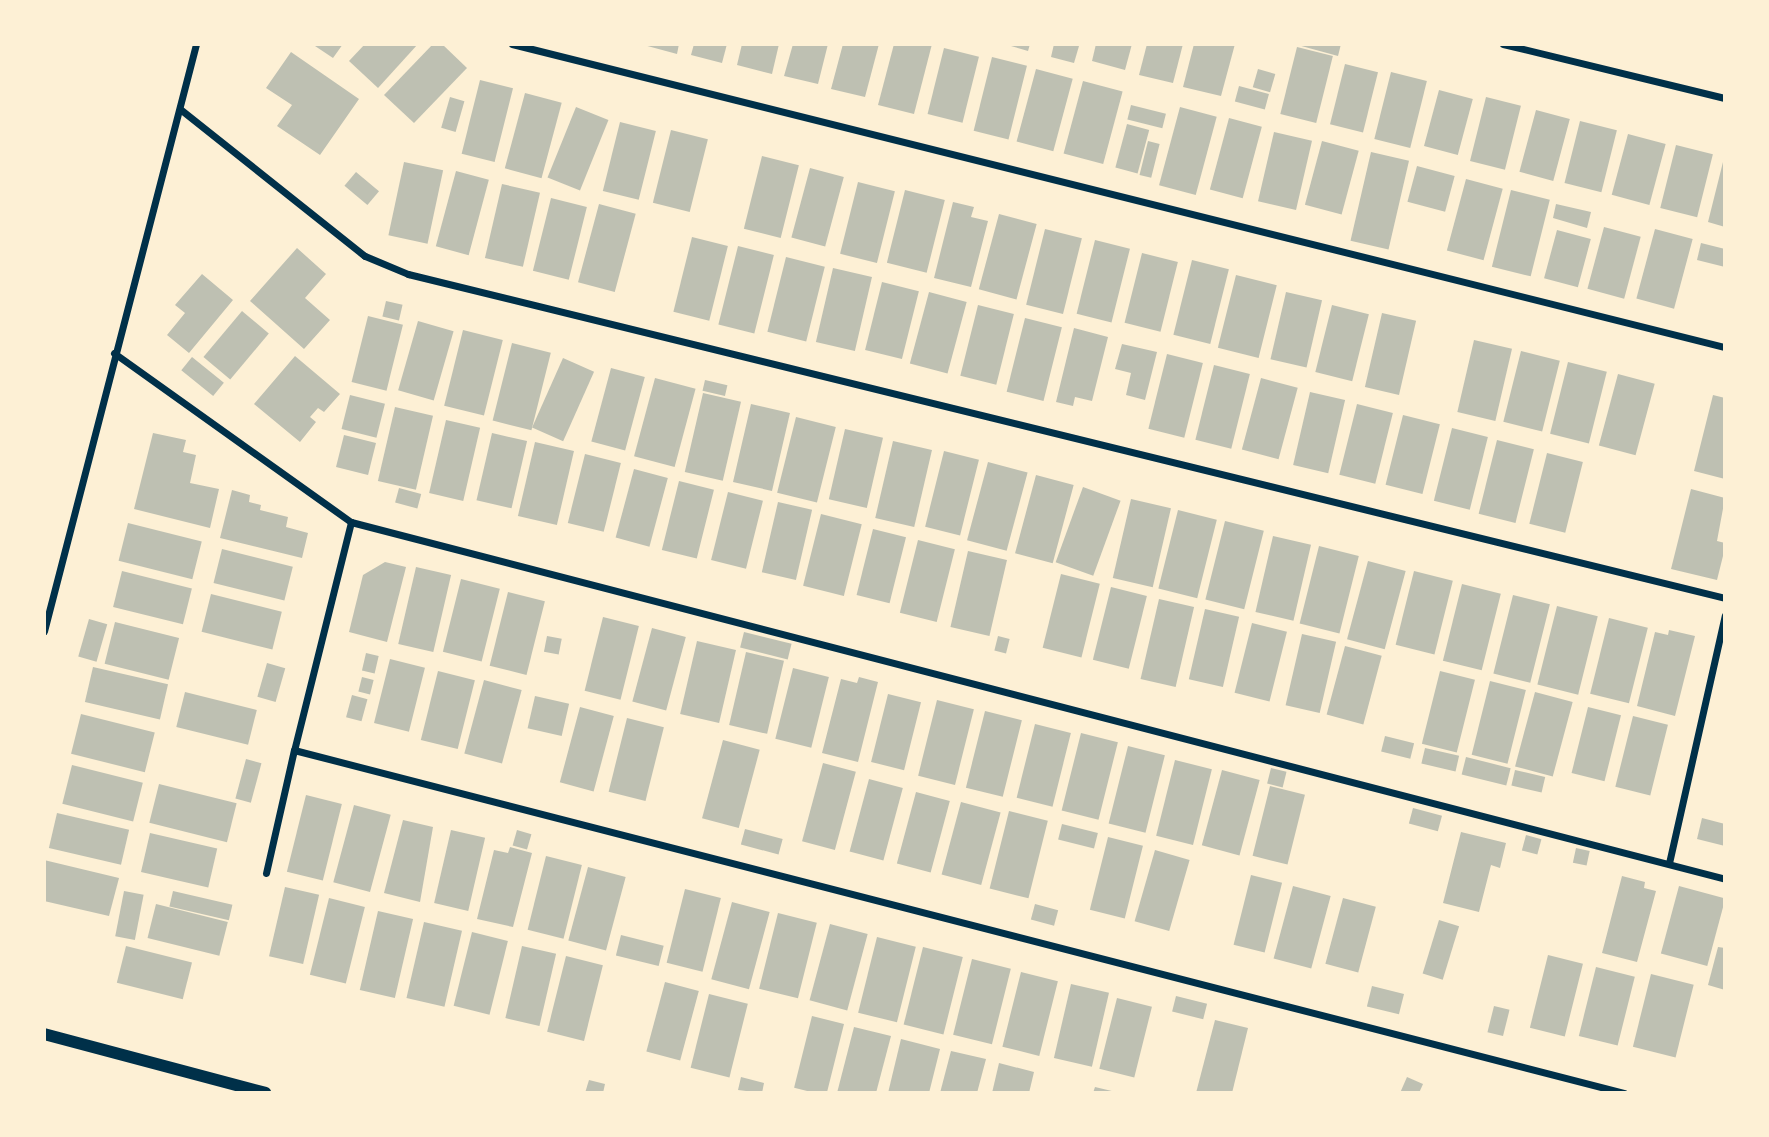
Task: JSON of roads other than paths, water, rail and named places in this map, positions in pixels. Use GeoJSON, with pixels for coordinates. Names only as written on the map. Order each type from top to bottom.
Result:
{"type":"FeatureCollection","features":[{"type":"Feature","properties":{"kind":"street"},"geometry":{"type":"LineString","coordinates":[[44,631],[196,44]]}},
{"type":"Feature","properties":{"kind":"street"},"geometry":{"type":"LineString","coordinates":[[512,44],[1725,347]]}},
{"type":"Feature","properties":{"kind":"street"},"geometry":{"type":"LineString","coordinates":[[1503,44],[1725,98]]}},
{"type":"Feature","properties":{"kind":"street"},"geometry":{"type":"LineString","coordinates":[[180,109],[365,256],[408,274],[1725,598]]}},
{"type":"Feature","properties":{"kind":"street"},"geometry":{"type":"LineString","coordinates":[[114,354],[351,522],[1725,879]]}},
{"type":"Feature","properties":{"kind":"street"},"geometry":{"type":"LineString","coordinates":[[266,873],[351,522]]}},
{"type":"Feature","properties":{"kind":"street"},"geometry":{"type":"LineString","coordinates":[[1669,863],[1725,615]]}},
{"type":"Feature","properties":{"kind":"street"},"geometry":{"type":"LineString","coordinates":[[294,750],[1624,1093]]}},
{"type":"Feature","properties":{"kind":"street"},"geometry":{"type":"LineString","coordinates":[[44,1034],[265,1093]]}}]}
